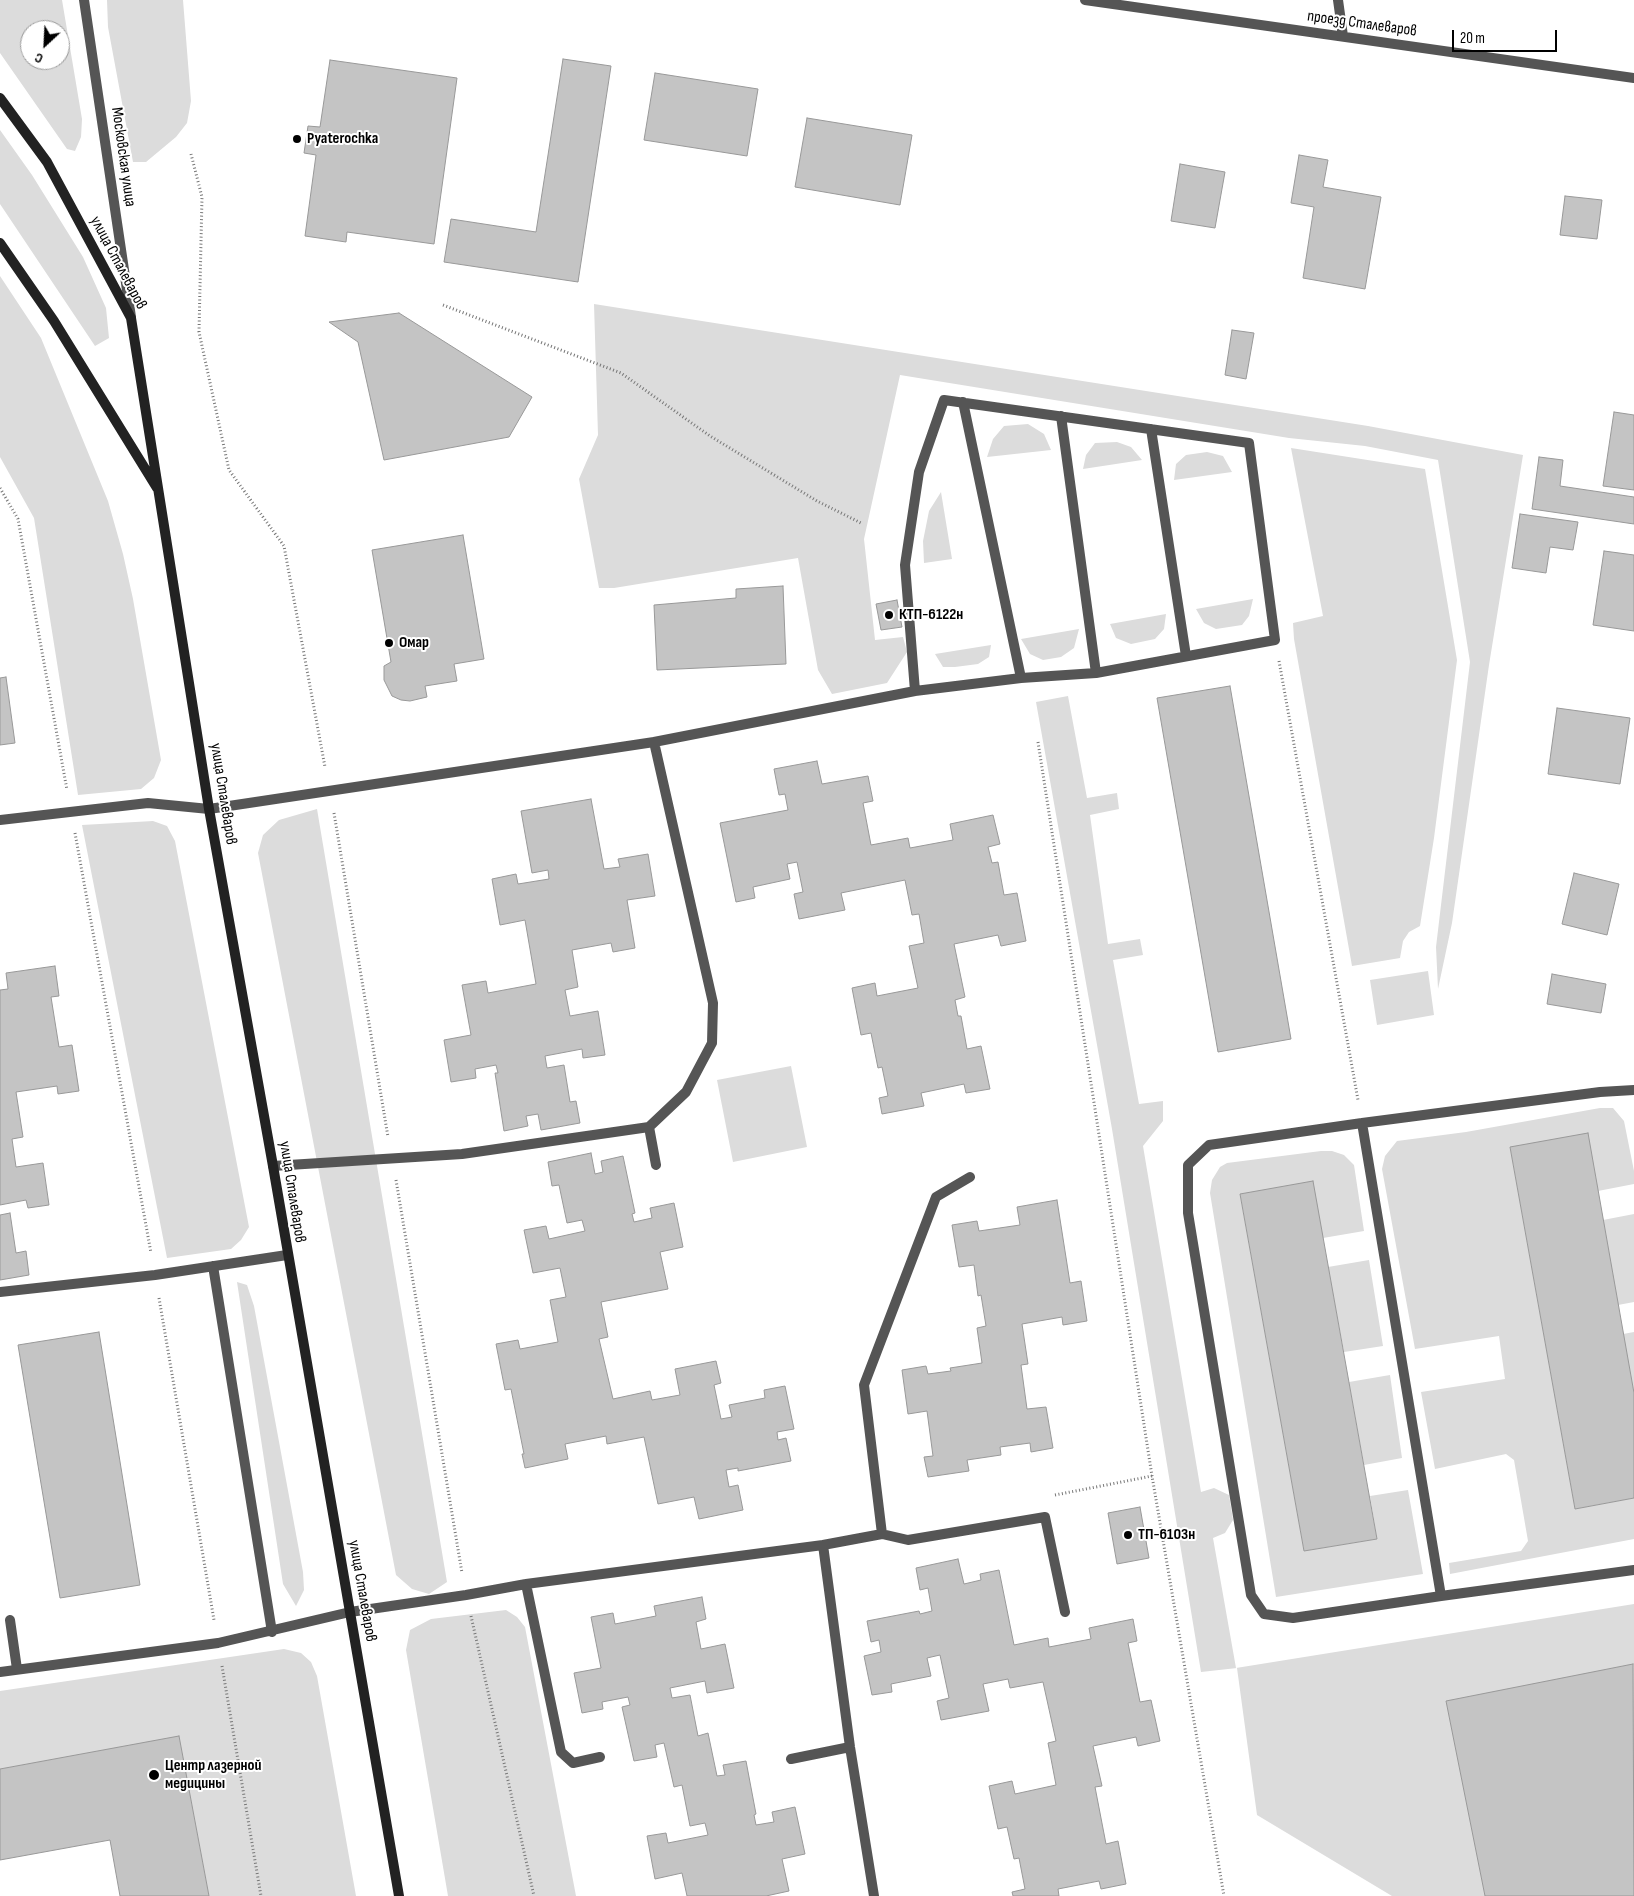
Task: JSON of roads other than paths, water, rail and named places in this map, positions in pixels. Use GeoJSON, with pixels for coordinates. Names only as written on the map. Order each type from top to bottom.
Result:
{"type":"FeatureCollection","features":[{"type":"Feature","properties":{"kind":"main road","name":"улица Сталеваров"},"geometry":{"type":"LineString","coordinates":[[0,98],[48,162],[132,318],[209,809],[273,1166],[399,1896]]}},
{"type":"Feature","properties":{"kind":"main road","name":"улица Сталеваров"},"geometry":{"type":"LineString","coordinates":[[0,243],[54,321],[160,493]]}},
{"type":"Feature","properties":{"kind":"street","name":"Московская улица"},"geometry":{"type":"LineString","coordinates":[[84,0],[132,318]]}},
{"type":"Feature","properties":{"kind":"street","name":"проезд Сталеваров"},"geometry":{"type":"LineString","coordinates":[[1085,0],[1634,78]]}},
{"type":"Feature","properties":{"kind":"street"},"geometry":{"type":"LineString","coordinates":[[1338,0],[1342,36]]}},
{"type":"Feature","properties":{"kind":"street"},"geometry":{"type":"LineString","coordinates":[[0,820],[148,803],[209,809],[654,742],[915,692],[1021,678],[1096,672],[1276,640],[1249,443],[944,400],[920,472],[904,565],[915,692]]}},
{"type":"Feature","properties":{"kind":"street"},"geometry":{"type":"LineString","coordinates":[[963,402],[1021,678]]}},
{"type":"Feature","properties":{"kind":"street"},"geometry":{"type":"LineString","coordinates":[[1061,416],[1096,672]]}},
{"type":"Feature","properties":{"kind":"street"},"geometry":{"type":"LineString","coordinates":[[1151,429],[1186,656]]}},
{"type":"Feature","properties":{"kind":"street"},"geometry":{"type":"LineString","coordinates":[[273,1166],[462,1154],[649,1127],[686,1092],[712,1043],[713,1003],[654,742]]}},
{"type":"Feature","properties":{"kind":"street"},"geometry":{"type":"LineString","coordinates":[[1634,1090],[1600,1092],[1208,1145],[1188,1165],[1188,1213],[1251,1595],[1264,1614],[1293,1618],[1634,1570]]}},
{"type":"Feature","properties":{"kind":"street"},"geometry":{"type":"LineString","coordinates":[[1362,1123],[1441,1596]]}},
{"type":"Feature","properties":{"kind":"street"},"geometry":{"type":"LineString","coordinates":[[649,1127],[656,1165]]}},
{"type":"Feature","properties":{"kind":"street"},"geometry":{"type":"LineString","coordinates":[[882,1534],[864,1385],[936,1197],[970,1177]]}},
{"type":"Feature","properties":{"kind":"street"},"geometry":{"type":"LineString","coordinates":[[0,1292],[155,1275],[287,1255]]}},
{"type":"Feature","properties":{"kind":"street"},"geometry":{"type":"LineString","coordinates":[[213,1266],[272,1632]]}},
{"type":"Feature","properties":{"kind":"street"},"geometry":{"type":"LineString","coordinates":[[0,1672],[218,1643],[272,1632],[350,1612],[526,1584],[823,1545],[882,1534],[908,1540],[1045,1517],[1065,1612]]}},
{"type":"Feature","properties":{"kind":"street"},"geometry":{"type":"LineString","coordinates":[[823,1545],[850,1747],[874,1896]]}},
{"type":"Feature","properties":{"kind":"street"},"geometry":{"type":"LineString","coordinates":[[526,1584],[560,1752],[573,1762],[600,1757]]}},
{"type":"Feature","properties":{"kind":"street"},"geometry":{"type":"LineString","coordinates":[[10,1620],[17,1669]]}},
{"type":"Feature","properties":{"kind":"street"},"geometry":{"type":"LineString","coordinates":[[791,1759],[850,1747]]}},
{"type":"Feature","properties":{"kind":"place","name":"Pyaterochka"},"geometry":{"type":"Point","coordinates":[297,139]}},
{"type":"Feature","properties":{"kind":"place","name":"КТП-6122н"},"geometry":{"type":"Point","coordinates":[889,615]}},
{"type":"Feature","properties":{"kind":"place","name":"Омар"},"geometry":{"type":"Point","coordinates":[389,643]}},
{"type":"Feature","properties":{"kind":"place","name":"ТП-6103н"},"geometry":{"type":"Point","coordinates":[1128,1535]}},
{"type":"Feature","properties":{"kind":"place","name":"Центр лазерной медицины"},"geometry":{"type":"Point","coordinates":[154,1775]}}]}
